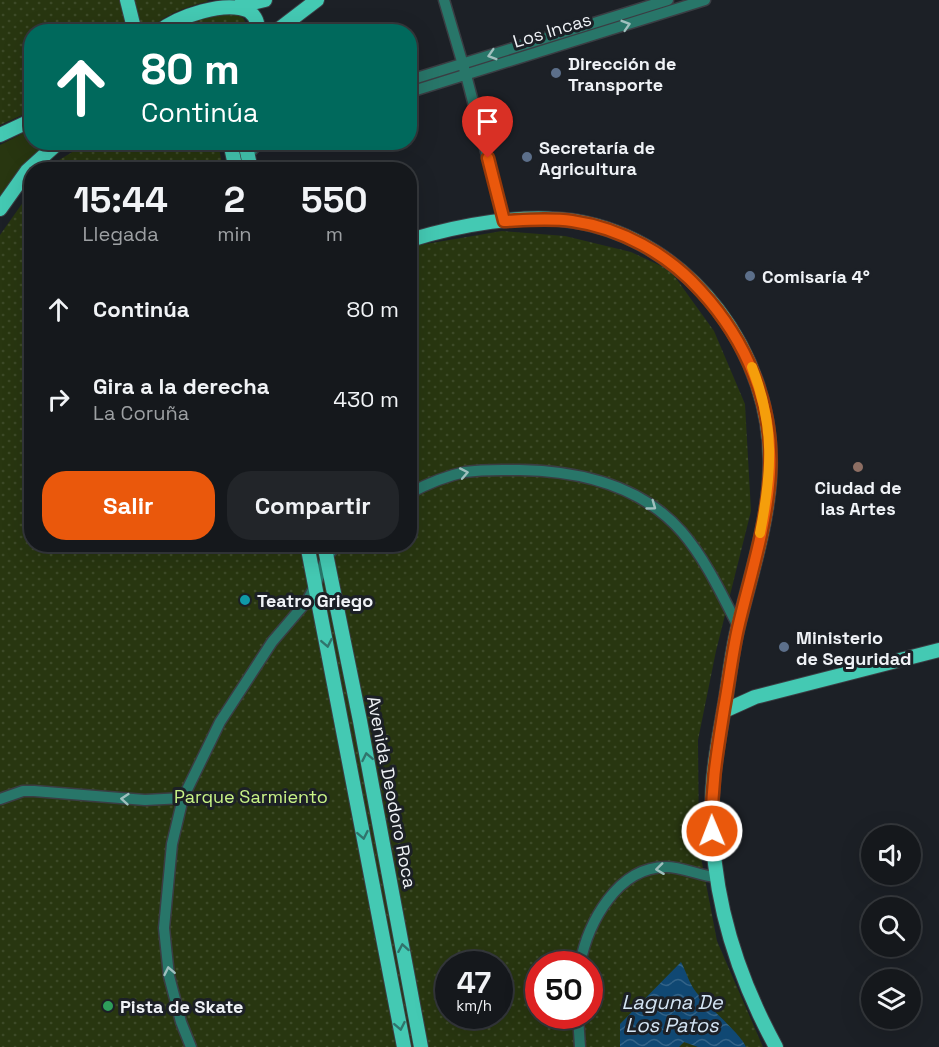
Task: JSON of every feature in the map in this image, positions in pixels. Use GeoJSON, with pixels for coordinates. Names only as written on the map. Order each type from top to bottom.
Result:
{"type":"FeatureCollection","features":[{"type":"Feature","properties":{"kind":"main road"},"geometry":{"type":"LineString","coordinates":[[127,0],[133,24]]}},
{"type":"Feature","properties":{"kind":"main road"},"geometry":{"type":"LineString","coordinates":[[172,24],[217,2],[239,6],[265,0]]}},
{"type":"Feature","properties":{"kind":"main road"},"geometry":{"type":"LineString","coordinates":[[286,24],[317,0]]}},
{"type":"Feature","properties":{"kind":"main road"},"geometry":{"type":"LineString","coordinates":[[239,6],[255,17],[256,24]]}},
{"type":"Feature","properties":{"kind":"main road"},"geometry":{"type":"LineString","coordinates":[[0,135],[24,124]]}},
{"type":"Feature","properties":{"kind":"main road"},"geometry":{"type":"LineString","coordinates":[[35,162],[49,150]]}},
{"type":"Feature","properties":{"kind":"main road"},"geometry":{"type":"LineString","coordinates":[[0,209],[24,174]]}},
{"type":"Feature","properties":{"kind":"main road"},"geometry":{"type":"LineString","coordinates":[[417,238],[454,229],[504,221],[539,219],[573,221],[611,231],[633,240],[667,260],[694,282],[737,336],[752,366],[762,402],[770,450],[770,471],[759,542],[738,626],[716,748],[712,788],[713,852],[733,951],[748,989],[776,1047]]}},
{"type":"Feature","properties":{"kind":"main road","name":"Avenida Deodoro Roca"},"geometry":{"type":"LineString","coordinates":[[309,552],[404,1047]]}},
{"type":"Feature","properties":{"kind":"main road","name":"Avenida Deodoro Roca"},"geometry":{"type":"LineString","coordinates":[[325,552],[358,710],[421,1047]]}},
{"type":"Feature","properties":{"kind":"main road"},"geometry":{"type":"LineString","coordinates":[[727,691],[743,692],[939,641]]}},
{"type":"Feature","properties":{"kind":"main road"},"geometry":{"type":"LineString","coordinates":[[724,711],[755,697],[939,650]]}},
{"type":"Feature","properties":{"kind":"street"},"geometry":{"type":"LineString","coordinates":[[444,0],[465,69],[504,221]]}},
{"type":"Feature","properties":{"kind":"street","name":"Los Incas"},"geometry":{"type":"LineString","coordinates":[[417,89],[465,69],[668,0]]}},
{"type":"Feature","properties":{"kind":"street","name":"Los Incas"},"geometry":{"type":"LineString","coordinates":[[417,79],[465,69],[698,1]]}},
{"type":"Feature","properties":{"kind":"street"},"geometry":{"type":"LineString","coordinates":[[417,489],[447,477],[484,470],[557,472],[599,480],[620,488],[653,505],[682,532],[709,573],[738,626]]}},
{"type":"Feature","properties":{"kind":"street"},"geometry":{"type":"LineString","coordinates":[[191,1047],[181,1022],[169,976],[164,928],[172,844],[183,798],[220,722],[272,642],[299,612],[316,584],[325,552]]}},
{"type":"Feature","properties":{"kind":"street"},"geometry":{"type":"LineString","coordinates":[[0,799],[23,791],[145,800],[183,798]]}},
{"type":"Feature","properties":{"kind":"street"},"geometry":{"type":"LineString","coordinates":[[584,951],[592,927],[605,903],[616,890],[640,873],[664,867],[717,877]]}},
{"type":"Feature","properties":{"kind":"street"},"geometry":{"type":"LineString","coordinates":[[579,1029],[580,1047]]}},
{"type":"Feature","properties":{"kind":"green space"},"geometry":{"type":"Polygon","coordinates":[[[0,0],[121,0],[127,24],[24,24],[24,114],[0,125],[0,0]]]}},
{"type":"Feature","properties":{"kind":"green space"},"geometry":{"type":"Polygon","coordinates":[[[132,0],[209,1],[177,12],[156,24],[138,24],[132,0]]]}},
{"type":"Feature","properties":{"kind":"green space"},"geometry":{"type":"Polygon","coordinates":[[[232,12],[243,18],[246,24],[189,24],[201,18],[232,12]]]}},
{"type":"Feature","properties":{"kind":"green space"},"geometry":{"type":"Polygon","coordinates":[[[24,133],[24,150],[45,150],[34,162],[24,162],[24,173],[0,199],[0,145],[24,133]]]}},
{"type":"Feature","properties":{"kind":"green space"},"geometry":{"type":"Polygon","coordinates":[[[76,150],[219,150],[222,162],[57,162],[76,150]]]}},
{"type":"Feature","properties":{"kind":"green space","name":"Parque Sarmiento"},"geometry":{"type":"Polygon","coordinates":[[[24,201],[24,552],[417,552],[417,245],[502,231],[565,236],[631,252],[670,270],[714,331],[745,404],[751,511],[716,651],[698,740],[699,847],[717,941],[763,1047],[0,1047],[0,235],[24,201]]]}},
{"type":"Feature","properties":{"kind":"water","name":"Laguna De Los Patos"},"geometry":{"type":"Polygon","coordinates":[[[681,962],[696,992],[738,1035],[746,1047],[698,1047],[684,1042],[679,1047],[620,1047],[620,1024],[681,962]]]}},
{"type":"Feature","properties":{"kind":"slow traffic"},"geometry":{"type":"LineString","coordinates":[[752,367],[767,424],[770,450],[768,495],[760,533]]}},
{"type":"Feature","properties":{"kind":"place","name":"Dirección de Transporte"},"geometry":{"type":"Point","coordinates":[556,73]}},
{"type":"Feature","properties":{"kind":"place","name":"Secretaría de Agricultura"},"geometry":{"type":"Point","coordinates":[527,157]}},
{"type":"Feature","properties":{"kind":"place","name":"Comisaría 4°"},"geometry":{"type":"Point","coordinates":[750,276]}},
{"type":"Feature","properties":{"kind":"place","name":"Ciudad de las Artes"},"geometry":{"type":"Point","coordinates":[858,467]}},
{"type":"Feature","properties":{"kind":"place","name":"Teatro Griego"},"geometry":{"type":"Point","coordinates":[245,600]}},
{"type":"Feature","properties":{"kind":"place","name":"Ministerio de Seguridad"},"geometry":{"type":"Point","coordinates":[784,647]}},
{"type":"Feature","properties":{"kind":"place","name":"Pista de Skate"},"geometry":{"type":"Point","coordinates":[108,1006]}},
{"type":"Feature","properties":{"kind":"route"},"geometry":{"type":"LineString","coordinates":[[488,158],[504,221],[539,219],[573,221],[611,231],[649,248],[680,270],[710,300],[737,336],[748,356],[755,376],[767,424],[770,450],[768,495],[748,593],[731,658],[724,711],[716,748],[712,788],[712,831]]}}]}
